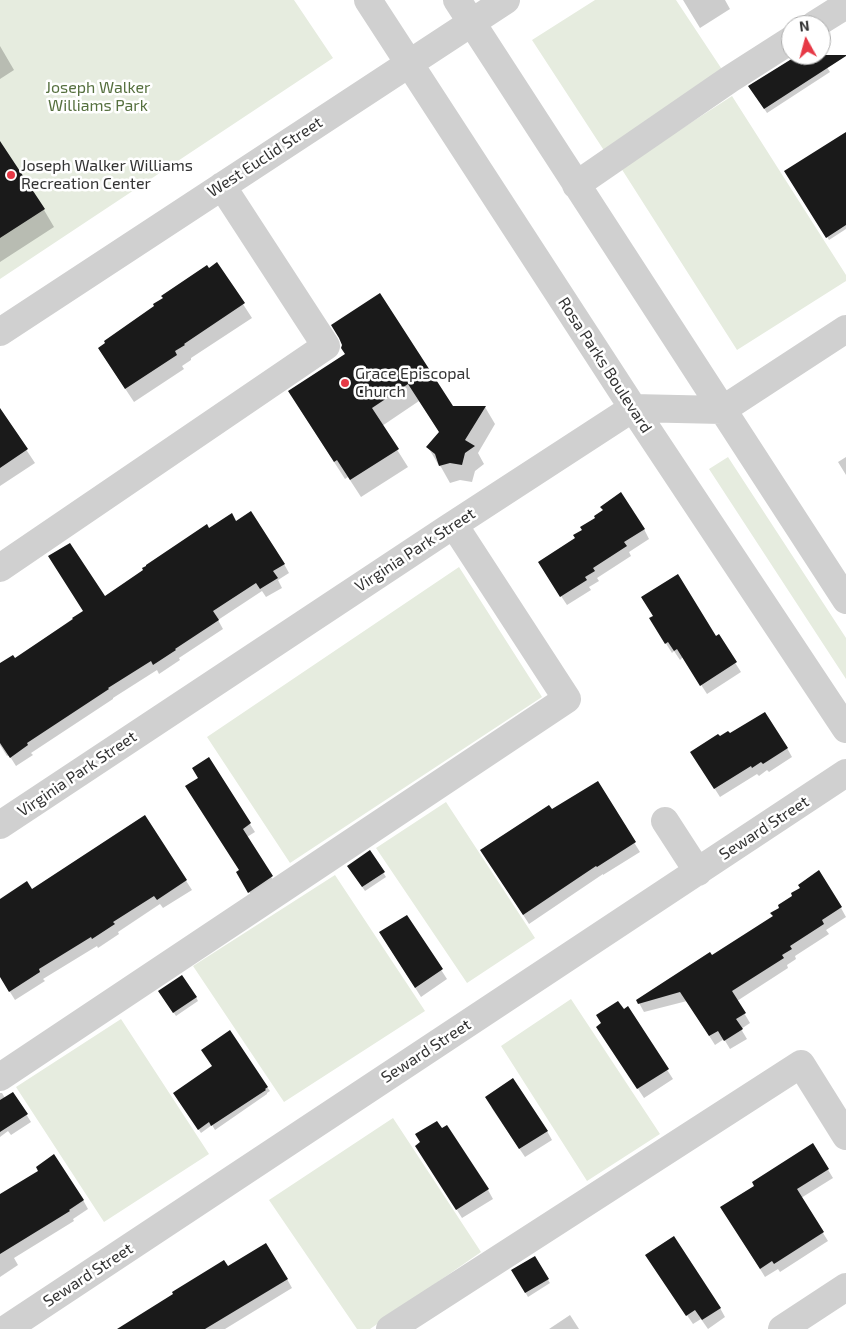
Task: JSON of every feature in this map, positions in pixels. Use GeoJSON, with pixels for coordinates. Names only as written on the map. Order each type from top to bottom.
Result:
{"type":"FeatureCollection","features":[{"type":"Feature","properties":{"kind":"street","name":"Rosa Parks Boulevard"},"geometry":{"type":"LineString","coordinates":[[368,0],[633,408],[846,729]]}},
{"type":"Feature","properties":{"kind":"street"},"geometry":{"type":"LineString","coordinates":[[457,0],[846,600]]}},
{"type":"Feature","properties":{"kind":"street","name":"West Euclid Street"},"geometry":{"type":"LineString","coordinates":[[0,332],[506,0]]}},
{"type":"Feature","properties":{"kind":"street"},"geometry":{"type":"LineString","coordinates":[[830,15],[846,5]]}},
{"type":"Feature","properties":{"kind":"street"},"geometry":{"type":"LineString","coordinates":[[576,185],[730,79],[781,46]]}},
{"type":"Feature","properties":{"kind":"street"},"geometry":{"type":"LineString","coordinates":[[0,568],[326,346],[222,186]]}},
{"type":"Feature","properties":{"kind":"street"},"geometry":{"type":"LineString","coordinates":[[633,408],[722,410],[846,329]]}},
{"type":"Feature","properties":{"kind":"street","name":"Virginia Park Street"},"geometry":{"type":"LineString","coordinates":[[0,825],[633,408]]}},
{"type":"Feature","properties":{"kind":"street"},"geometry":{"type":"LineString","coordinates":[[0,1077],[567,699],[454,525]]}},
{"type":"Feature","properties":{"kind":"street","name":"Seward Street"},"geometry":{"type":"LineString","coordinates":[[6,1329],[846,773]]}},
{"type":"Feature","properties":{"kind":"street"},"geometry":{"type":"LineString","coordinates":[[665,821],[698,872]]}},
{"type":"Feature","properties":{"kind":"street"},"geometry":{"type":"LineString","coordinates":[[390,1329],[801,1064],[846,1136]]}},
{"type":"Feature","properties":{"kind":"street"},"geometry":{"type":"LineString","coordinates":[[782,1329],[846,1287]]}},
{"type":"Feature","properties":{"kind":"green space","name":"Joseph Walker Williams Park"},"geometry":{"type":"Polygon","coordinates":[[[0,0],[294,0],[333,58],[0,279],[0,0]]]}},
{"type":"Feature","properties":{"kind":"green space"},"geometry":{"type":"Polygon","coordinates":[[[595,0],[676,0],[725,74],[605,152],[532,40],[595,0]]]}},
{"type":"Feature","properties":{"kind":"green space"},"geometry":{"type":"Polygon","coordinates":[[[732,96],[846,275],[846,281],[737,350],[621,168],[732,96]]]}},
{"type":"Feature","properties":{"kind":"green space"},"geometry":{"type":"Polygon","coordinates":[[[728,457],[846,638],[846,679],[709,469],[728,457]]]}},
{"type":"Feature","properties":{"kind":"green space"},"geometry":{"type":"Polygon","coordinates":[[[459,567],[542,697],[290,863],[207,737],[459,567]]]}},
{"type":"Feature","properties":{"kind":"green space"},"geometry":{"type":"Polygon","coordinates":[[[446,802],[535,938],[467,983],[376,848],[446,802]]]}},
{"type":"Feature","properties":{"kind":"green space"},"geometry":{"type":"Polygon","coordinates":[[[335,875],[425,1011],[284,1102],[193,966],[335,875]]]}},
{"type":"Feature","properties":{"kind":"green space"},"geometry":{"type":"Polygon","coordinates":[[[571,999],[660,1134],[587,1181],[501,1046],[571,999]]]}},
{"type":"Feature","properties":{"kind":"green space"},"geometry":{"type":"Polygon","coordinates":[[[121,1019],[209,1154],[104,1222],[16,1087],[121,1019]]]}},
{"type":"Feature","properties":{"kind":"green space"},"geometry":{"type":"Polygon","coordinates":[[[393,1118],[481,1252],[370,1329],[357,1329],[269,1200],[393,1118]]]}},
{"type":"Feature","properties":{"kind":"building"},"geometry":{"type":"Polygon","coordinates":[[[831,55],[846,55],[846,56],[764,109],[748,86],[782,65],[831,65],[831,55]]]}},
{"type":"Feature","properties":{"kind":"building"},"geometry":{"type":"Polygon","coordinates":[[[846,132],[846,225],[826,238],[784,171],[846,132]]]}},
{"type":"Feature","properties":{"kind":"building","name":"Joseph Walker Williams Recreation Center"},"geometry":{"type":"Polygon","coordinates":[[[0,141],[45,209],[0,238],[0,141]]]}},
{"type":"Feature","properties":{"kind":"building"},"geometry":{"type":"Polygon","coordinates":[[[217,262],[245,303],[184,344],[175,351],[177,355],[125,389],[98,348],[105,343],[104,341],[154,306],[153,304],[163,298],[161,296],[207,265],[209,268],[217,262]]]}},
{"type":"Feature","properties":{"kind":"building","name":"Grace Episcopal Church"},"geometry":{"type":"Polygon","coordinates":[[[380,293],[453,406],[486,406],[465,440],[475,446],[465,453],[462,465],[450,463],[439,466],[435,454],[426,447],[439,432],[408,384],[372,408],[399,449],[350,480],[337,460],[334,462],[288,391],[345,354],[341,348],[342,345],[339,338],[331,325],[380,293]]]}},
{"type":"Feature","properties":{"kind":"building"},"geometry":{"type":"Polygon","coordinates":[[[0,408],[28,449],[0,468],[0,408]]]}},
{"type":"Feature","properties":{"kind":"building"},"geometry":{"type":"Polygon","coordinates":[[[621,492],[645,529],[624,542],[627,546],[593,568],[595,571],[585,577],[587,580],[560,597],[538,562],[575,538],[573,535],[582,530],[580,527],[595,518],[594,516],[603,510],[600,507],[621,492]]]}},
{"type":"Feature","properties":{"kind":"building"},"geometry":{"type":"Polygon","coordinates":[[[251,511],[285,564],[273,571],[278,578],[260,589],[256,583],[213,611],[219,620],[153,665],[151,661],[108,688],[27,743],[28,745],[10,758],[0,743],[0,663],[13,655],[15,658],[83,611],[48,556],[70,543],[105,596],[143,570],[142,568],[146,565],[207,524],[209,528],[232,513],[236,521],[251,511]]]}},
{"type":"Feature","properties":{"kind":"building"},"geometry":{"type":"Polygon","coordinates":[[[678,574],[716,636],[719,634],[737,662],[700,686],[677,649],[674,651],[668,642],[665,644],[649,618],[653,616],[641,597],[678,574]]]}},
{"type":"Feature","properties":{"kind":"building"},"geometry":{"type":"Polygon","coordinates":[[[765,712],[788,748],[763,764],[761,762],[752,768],[751,766],[714,789],[690,752],[718,734],[720,736],[728,731],[730,733],[765,712]]]}},
{"type":"Feature","properties":{"kind":"building"},"geometry":{"type":"Polygon","coordinates":[[[209,757],[251,823],[243,829],[273,876],[248,893],[236,872],[239,870],[185,786],[198,778],[192,768],[209,757]]]}},
{"type":"Feature","properties":{"kind":"building"},"geometry":{"type":"Polygon","coordinates":[[[598,781],[636,842],[596,866],[523,915],[480,850],[549,805],[552,809],[598,781]]]}},
{"type":"Feature","properties":{"kind":"building"},"geometry":{"type":"Polygon","coordinates":[[[145,815],[187,880],[157,900],[154,896],[113,922],[115,924],[92,939],[91,937],[39,969],[40,972],[9,992],[0,977],[0,899],[27,881],[32,889],[145,815]]]}},
{"type":"Feature","properties":{"kind":"building"},"geometry":{"type":"Polygon","coordinates":[[[370,850],[385,872],[362,887],[347,866],[370,850]]]}},
{"type":"Feature","properties":{"kind":"building"},"geometry":{"type":"Polygon","coordinates":[[[819,870],[842,907],[822,920],[824,924],[790,946],[792,949],[782,955],[784,958],[732,991],[746,1013],[736,1019],[743,1029],[724,1041],[718,1031],[709,1036],[680,992],[638,1004],[636,1000],[710,952],[712,955],[773,916],[770,913],[779,908],[778,905],[792,896],[791,893],[800,888],[798,885],[819,870]]]}},
{"type":"Feature","properties":{"kind":"building"},"geometry":{"type":"Polygon","coordinates":[[[407,915],[443,969],[415,988],[379,932],[407,915]]]}},
{"type":"Feature","properties":{"kind":"building"},"geometry":{"type":"Polygon","coordinates":[[[182,975],[197,997],[173,1013],[158,991],[182,975]]]}},
{"type":"Feature","properties":{"kind":"building"},"geometry":{"type":"Polygon","coordinates":[[[618,1001],[624,1009],[628,1006],[669,1069],[637,1089],[596,1027],[601,1023],[596,1015],[618,1001]]]}},
{"type":"Feature","properties":{"kind":"building"},"geometry":{"type":"Polygon","coordinates":[[[230,1030],[268,1087],[211,1126],[209,1122],[198,1130],[173,1093],[212,1066],[201,1050],[230,1030]]]}},
{"type":"Feature","properties":{"kind":"building"},"geometry":{"type":"Polygon","coordinates":[[[513,1078],[548,1131],[519,1149],[485,1097],[513,1078]]]}},
{"type":"Feature","properties":{"kind":"building"},"geometry":{"type":"Polygon","coordinates":[[[13,1092],[28,1114],[0,1132],[0,1100],[13,1092]]]}},
{"type":"Feature","properties":{"kind":"building"},"geometry":{"type":"Polygon","coordinates":[[[437,1121],[442,1128],[447,1125],[489,1189],[456,1210],[415,1146],[420,1142],[415,1134],[437,1121]]]}},
{"type":"Feature","properties":{"kind":"building"},"geometry":{"type":"Polygon","coordinates":[[[813,1143],[829,1169],[797,1189],[824,1232],[774,1264],[772,1261],[760,1269],[720,1207],[754,1186],[752,1182],[813,1143]]]}},
{"type":"Feature","properties":{"kind":"building"},"geometry":{"type":"Polygon","coordinates":[[[54,1154],[84,1200],[70,1211],[0,1254],[0,1194],[38,1171],[36,1167],[54,1154]]]}},
{"type":"Feature","properties":{"kind":"building"},"geometry":{"type":"Polygon","coordinates":[[[674,1236],[721,1308],[702,1320],[695,1310],[686,1316],[645,1255],[674,1236]]]}},
{"type":"Feature","properties":{"kind":"building"},"geometry":{"type":"Polygon","coordinates":[[[266,1243],[288,1279],[205,1329],[117,1329],[224,1260],[228,1266],[266,1243]]]}},
{"type":"Feature","properties":{"kind":"building"},"geometry":{"type":"Polygon","coordinates":[[[535,1256],[549,1279],[525,1293],[511,1270],[535,1256]]]}},
{"type":"Feature","properties":{"kind":"place","name":"Joseph Walker Williams Recreation Center"},"geometry":{"type":"Point","coordinates":[11,175]}},
{"type":"Feature","properties":{"kind":"place","name":"Grace Episcopal Church"},"geometry":{"type":"Point","coordinates":[345,383]}}]}
